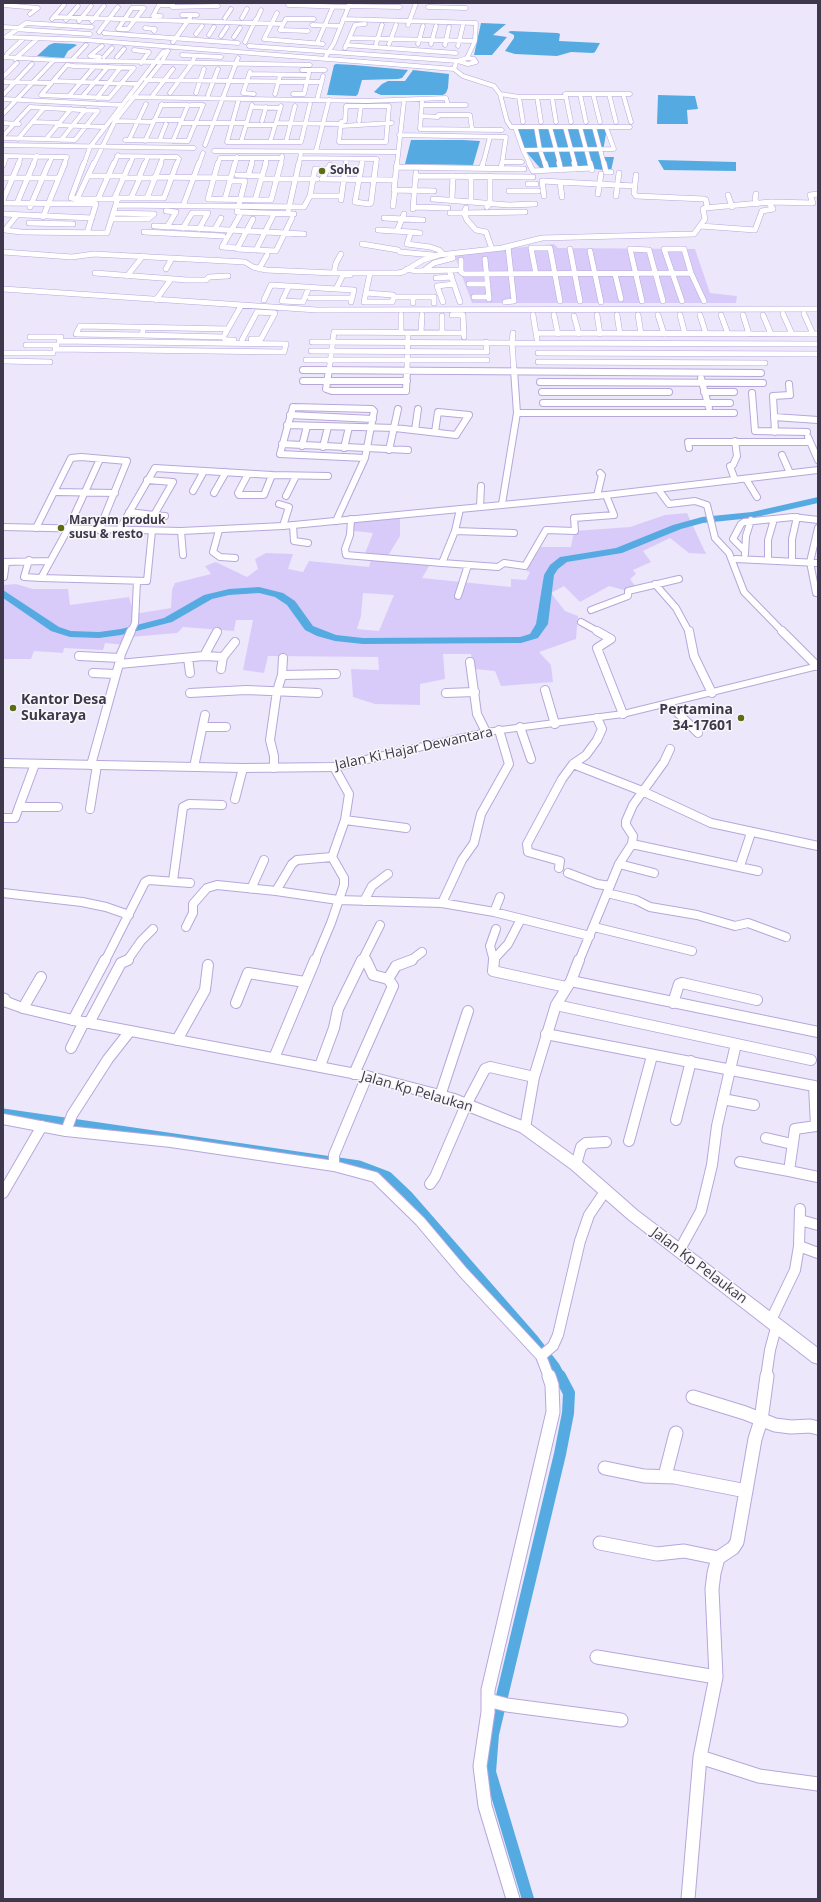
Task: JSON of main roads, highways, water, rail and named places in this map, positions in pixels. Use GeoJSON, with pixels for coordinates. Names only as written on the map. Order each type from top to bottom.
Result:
{"type":"FeatureCollection","features":[{"type":"Feature","properties":{"kind":"water"},"geometry":{"type":"Polygon","coordinates":[[[481,23],[506,24],[493,35],[507,37],[492,55],[474,55],[481,23]]]}},
{"type":"Feature","properties":{"kind":"water"},"geometry":{"type":"Polygon","coordinates":[[[508,32],[558,33],[560,34],[559,41],[600,43],[593,53],[571,52],[557,56],[515,54],[505,51],[514,38],[514,35],[508,32]]]}},
{"type":"Feature","properties":{"kind":"water"},"geometry":{"type":"Polygon","coordinates":[[[54,43],[77,45],[68,51],[64,58],[37,56],[49,45],[54,43]]]}},
{"type":"Feature","properties":{"kind":"water"},"geometry":{"type":"Polygon","coordinates":[[[334,65],[408,70],[402,78],[398,79],[362,80],[356,96],[327,95],[334,65]]]}},
{"type":"Feature","properties":{"kind":"water"},"geometry":{"type":"Polygon","coordinates":[[[413,70],[449,74],[446,93],[443,95],[381,95],[374,92],[382,84],[388,81],[405,81],[413,70]]]}},
{"type":"Feature","properties":{"kind":"water"},"geometry":{"type":"Polygon","coordinates":[[[658,95],[695,96],[698,109],[687,110],[688,124],[657,124],[658,95]]]}},
{"type":"Feature","properties":{"kind":"water"},"geometry":{"type":"Polygon","coordinates":[[[517,128],[607,128],[602,157],[614,157],[611,171],[587,168],[540,168],[528,154],[515,130],[517,128]]]}},
{"type":"Feature","properties":{"kind":"water"},"geometry":{"type":"Polygon","coordinates":[[[411,140],[480,141],[473,165],[405,164],[411,140]]]}},
{"type":"Feature","properties":{"kind":"water"},"geometry":{"type":"Polygon","coordinates":[[[658,160],[736,162],[736,171],[664,170],[658,160]]]}},
{"type":"Feature","properties":{"kind":"waterway"},"geometry":{"type":"LineString","coordinates":[[3,593],[55,629],[70,634],[99,635],[121,632],[168,620],[208,597],[229,592],[259,590],[279,595],[291,603],[309,628],[321,634],[335,638],[363,641],[521,640],[534,636],[542,624],[549,575],[554,567],[564,559],[618,551],[677,527],[702,520],[752,515],[818,500]]}},
{"type":"Feature","properties":{"kind":"waterway"},"geometry":{"type":"LineString","coordinates":[[3,1113],[359,1165],[388,1176],[408,1195],[534,1339],[555,1366],[561,1377]]}},
{"type":"Feature","properties":{"kind":"waterway"},"geometry":{"type":"LineString","coordinates":[[528,1899],[490,1772],[493,1734],[560,1454],[568,1413],[569,1393],[560,1376]]}},
{"type":"Feature","properties":{"kind":"place","name":"Soho"},"geometry":{"type":"Point","coordinates":[322,171]}},
{"type":"Feature","properties":{"kind":"place","name":"Maryam produk susu & resto"},"geometry":{"type":"Point","coordinates":[61,528]}},
{"type":"Feature","properties":{"kind":"place","name":"Kantor Desa Sukaraya"},"geometry":{"type":"Point","coordinates":[13,708]}},
{"type":"Feature","properties":{"kind":"place","name":"Pertamina 34-17601"},"geometry":{"type":"Point","coordinates":[741,718]}}]}
